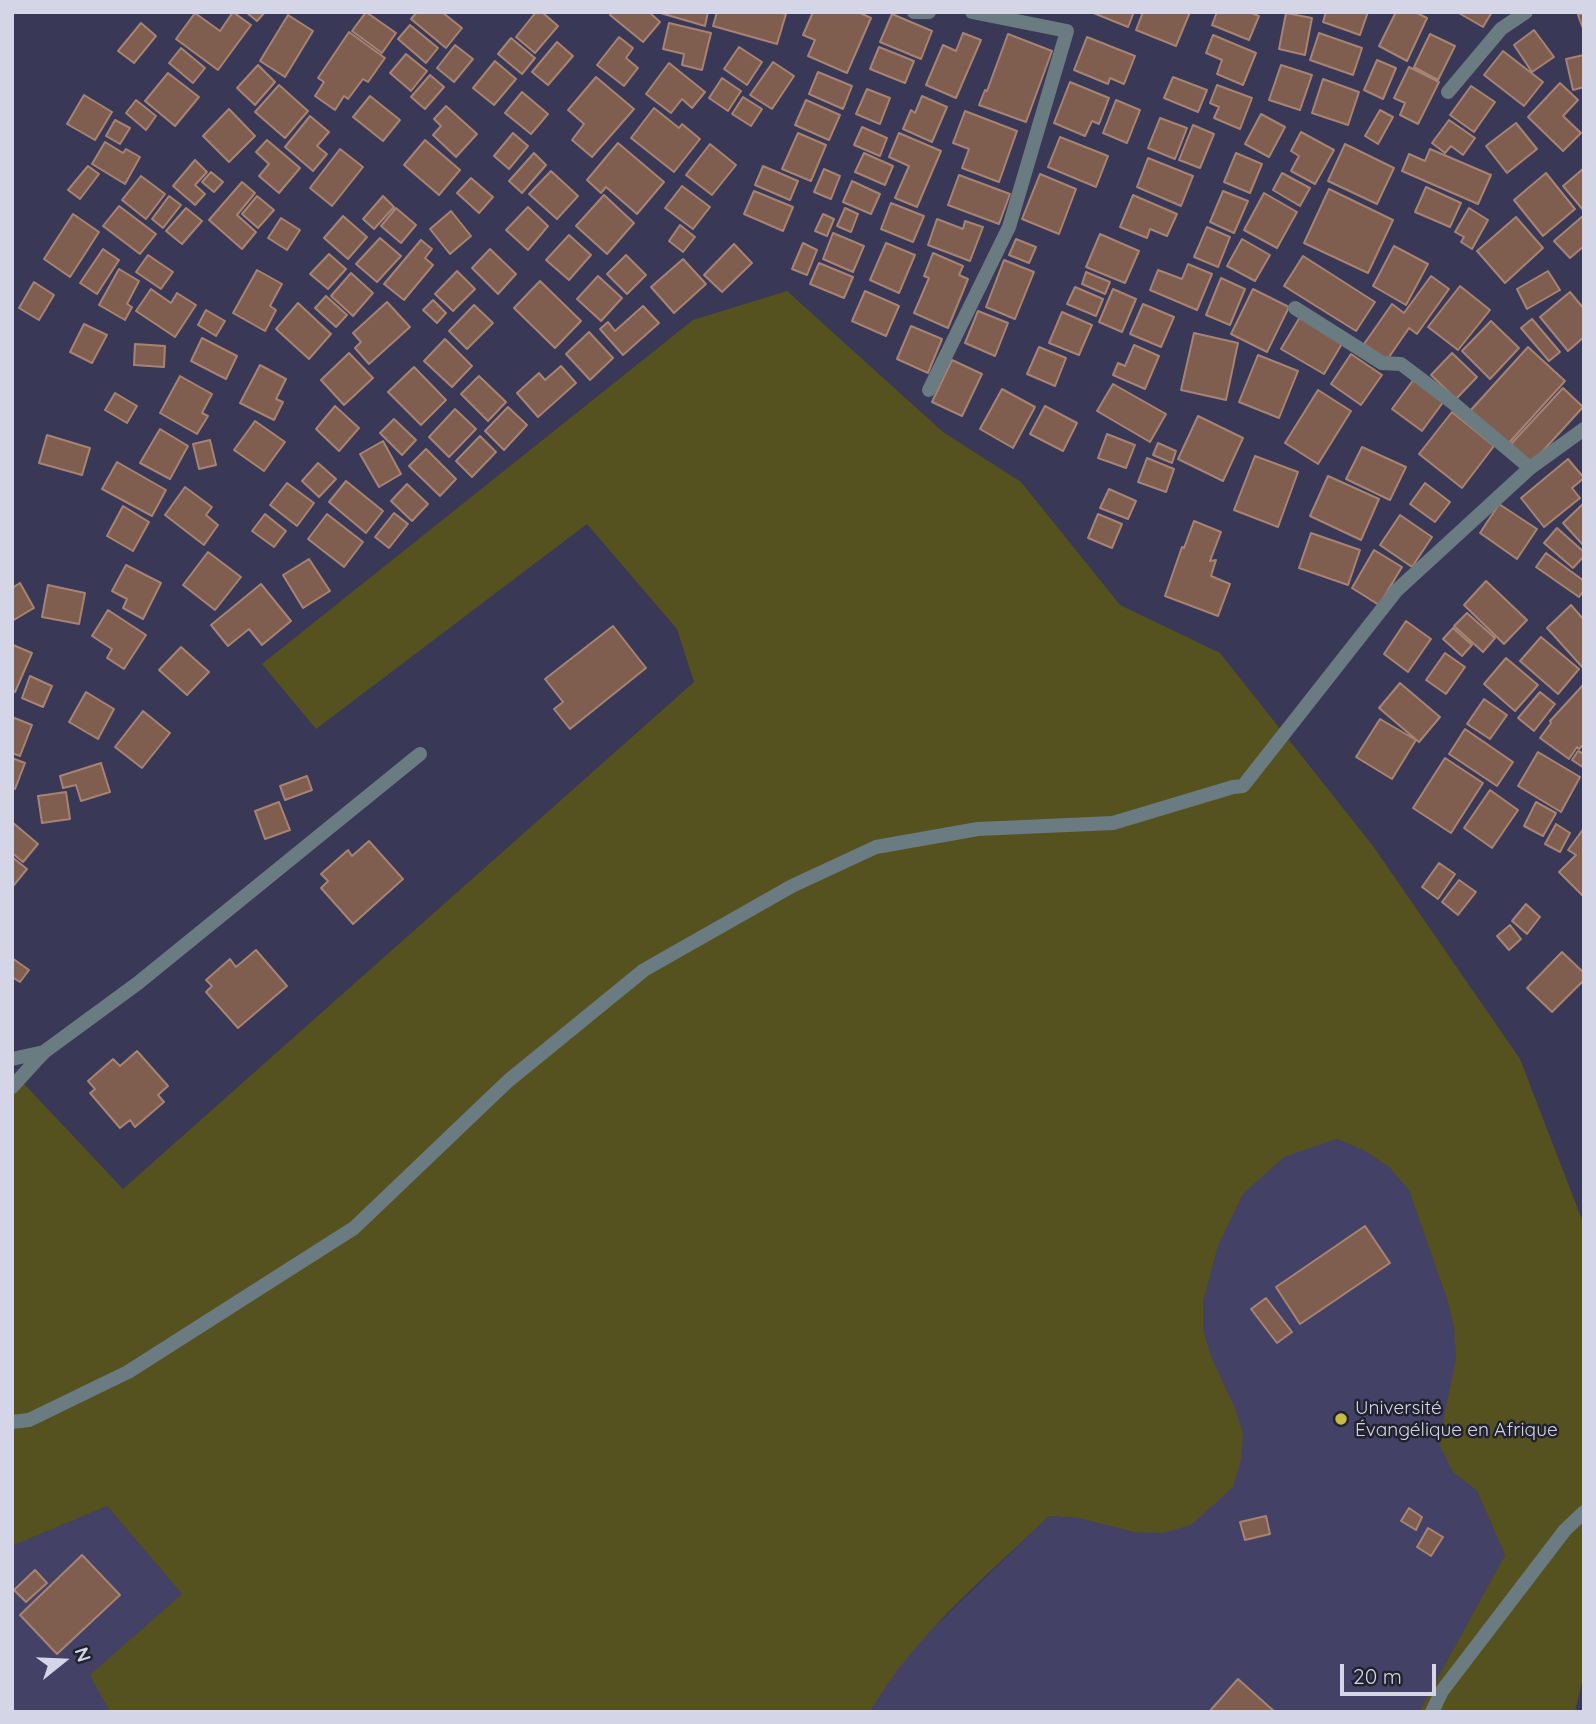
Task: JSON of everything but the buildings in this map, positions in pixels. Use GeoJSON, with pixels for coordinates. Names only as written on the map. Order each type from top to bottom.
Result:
{"type":"FeatureCollection","features":[{"type":"Feature","properties":{"kind":"street"},"geometry":{"type":"LineString","coordinates":[[914,12],[929,12]]}},
{"type":"Feature","properties":{"kind":"street"},"geometry":{"type":"LineString","coordinates":[[929,390],[1009,227],[1066,31],[972,12]]}},
{"type":"Feature","properties":{"kind":"street"},"geometry":{"type":"LineString","coordinates":[[1448,92],[1501,29],[1526,12]]}},
{"type":"Feature","properties":{"kind":"street"},"geometry":{"type":"LineString","coordinates":[[1295,307],[1382,363],[1401,365],[1452,403],[1530,468]]}},
{"type":"Feature","properties":{"kind":"street"},"geometry":{"type":"LineString","coordinates":[[12,1422],[29,1420],[128,1372],[354,1228],[508,1081],[644,970],[792,886],[876,847],[978,829],[1112,823],[1243,786],[1397,590],[1530,468],[1584,429]]}},
{"type":"Feature","properties":{"kind":"street"},"geometry":{"type":"LineString","coordinates":[[12,1087],[44,1052],[138,983],[420,754]]}},
{"type":"Feature","properties":{"kind":"street"},"geometry":{"type":"LineString","coordinates":[[12,1059],[44,1052]]}},
{"type":"Feature","properties":{"kind":"street"},"geometry":{"type":"LineString","coordinates":[[1432,1712],[1442,1691],[1565,1530],[1584,1512]]}},
{"type":"Feature","properties":{"kind":"shaded area"},"geometry":{"type":"Polygon","coordinates":[[[787,291],[943,432],[1021,482],[1120,605],[1220,653],[1373,846],[1520,1059],[1584,1225],[1584,1673],[1575,1712],[1419,1712],[1505,1555],[1477,1491],[1453,1472],[1439,1444],[1456,1358],[1454,1328],[1447,1299],[1409,1190],[1389,1167],[1365,1151],[1337,1139],[1284,1157],[1243,1194],[1218,1246],[1203,1302],[1203,1329],[1211,1356],[1243,1433],[1241,1460],[1233,1487],[1191,1525],[1163,1533],[1134,1532],[1078,1518],[1049,1516],[929,1632],[888,1684],[870,1712],[110,1712],[90,1675],[182,1594],[107,1506],[12,1546],[12,1071],[123,1189],[694,682],[677,629],[587,524],[316,729],[262,664],[693,320],[787,291]]]}},
{"type":"Feature","properties":{"kind":"shaded area","name":"Université Évangélique en Afrique"},"geometry":{"type":"Polygon","coordinates":[[[1337,1139],[1365,1151],[1389,1167],[1409,1189],[1447,1299],[1454,1328],[1456,1358],[1453,1472],[1477,1491],[1505,1555],[1419,1712],[870,1712],[915,1646],[1049,1516],[1078,1518],[1134,1532],[1234,1406],[1211,1356],[1203,1329],[1203,1302],[1218,1246],[1243,1194],[1284,1156],[1337,1139]]]}},
{"type":"Feature","properties":{"kind":"shaded area"},"geometry":{"type":"Polygon","coordinates":[[[107,1506],[182,1594],[91,1675],[110,1712],[12,1712],[12,1546],[107,1506]]]}},
{"type":"Feature","properties":{"kind":"place","name":"Université Évangélique en Afrique"},"geometry":{"type":"Point","coordinates":[1341,1419]}}]}
